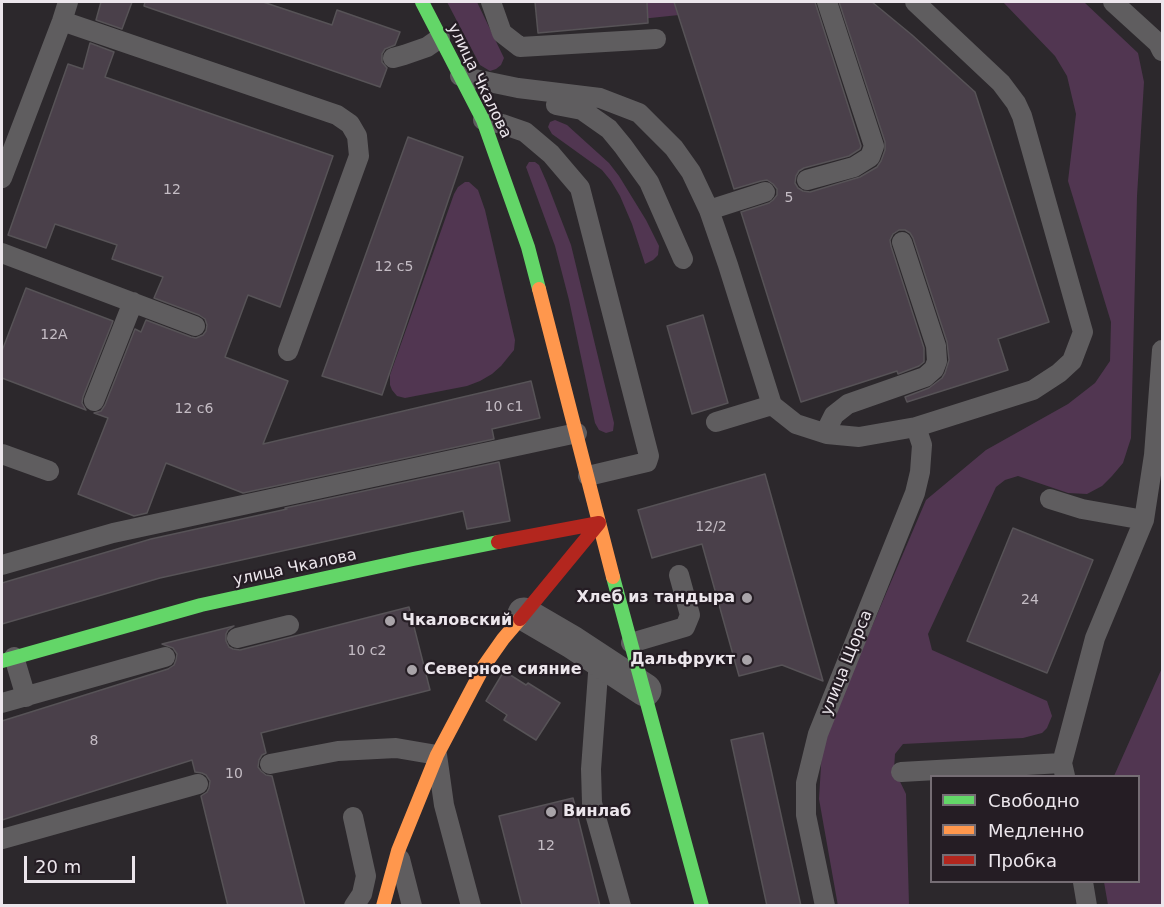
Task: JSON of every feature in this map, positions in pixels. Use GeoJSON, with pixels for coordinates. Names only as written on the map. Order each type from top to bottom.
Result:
{"type":"FeatureCollection","features":[{"type":"Feature","properties":{"kind":"street","name":"улица Чкалова"},"geometry":{"type":"LineString","coordinates":[[422,2],[483,120],[528,247],[599,524],[702,906]]}},
{"type":"Feature","properties":{"kind":"street","name":"улица Чкалова"},"geometry":{"type":"LineString","coordinates":[[8,659],[201,605],[413,559],[599,524]]}},
{"type":"Feature","properties":{"kind":"street"},"geometry":{"type":"LineString","coordinates":[[383,906],[398,851],[437,755],[484,666],[503,639],[599,524]]}},
{"type":"Feature","properties":{"kind":"street"},"geometry":{"type":"LineString","coordinates":[[524,614],[572,642],[645,690]]}},
{"type":"Feature","properties":{"kind":"lane"},"geometry":{"type":"LineString","coordinates":[[2,178],[68,2]]}},
{"type":"Feature","properties":{"kind":"lane"},"geometry":{"type":"LineString","coordinates":[[490,2],[502,33],[520,47],[656,39]]}},
{"type":"Feature","properties":{"kind":"lane"},"geometry":{"type":"LineString","coordinates":[[807,180],[854,167],[870,157],[874,146],[827,2]]}},
{"type":"Feature","properties":{"kind":"lane"},"geometry":{"type":"LineString","coordinates":[[460,76],[518,88],[600,98],[639,113],[680,156],[691,172],[709,210],[772,405],[796,424],[827,434],[859,437],[916,427],[1033,390],[1059,373],[1072,361],[1083,332],[1025,127],[1016,103],[1001,83],[915,2]]}},
{"type":"Feature","properties":{"kind":"lane"},"geometry":{"type":"LineString","coordinates":[[1113,2],[1158,43],[1162,51]]}},
{"type":"Feature","properties":{"kind":"lane"},"geometry":{"type":"LineString","coordinates":[[62,21],[337,115],[350,124],[357,136],[359,156],[288,351]]}},
{"type":"Feature","properties":{"kind":"lane"},"geometry":{"type":"LineString","coordinates":[[393,58],[427,47],[440,38]]}},
{"type":"Feature","properties":{"kind":"lane"},"geometry":{"type":"LineString","coordinates":[[532,90],[543,102],[582,110],[609,129],[649,182],[683,259]]}},
{"type":"Feature","properties":{"kind":"lane"},"geometry":{"type":"LineString","coordinates":[[483,120],[525,132],[551,154],[580,188],[649,456],[647,462],[588,476]]}},
{"type":"Feature","properties":{"kind":"lane"},"geometry":{"type":"LineString","coordinates":[[709,210],[765,192]]}},
{"type":"Feature","properties":{"kind":"lane"},"geometry":{"type":"LineString","coordinates":[[827,434],[834,415],[848,404],[925,377],[934,369],[937,361],[936,345],[902,242]]}},
{"type":"Feature","properties":{"kind":"lane"},"geometry":{"type":"LineString","coordinates":[[2,253],[195,326]]}},
{"type":"Feature","properties":{"kind":"lane"},"geometry":{"type":"LineString","coordinates":[[94,402],[133,302]]}},
{"type":"Feature","properties":{"kind":"lane"},"geometry":{"type":"LineString","coordinates":[[901,772],[1064,770],[1095,638],[1144,520],[1154,455],[1162,350]]}},
{"type":"Feature","properties":{"kind":"lane"},"geometry":{"type":"LineString","coordinates":[[717,422],[772,405]]}},
{"type":"Feature","properties":{"kind":"lane","name":"улица Щорса"},"geometry":{"type":"LineString","coordinates":[[825,906],[806,815],[806,783],[818,734],[915,493],[920,472],[922,445],[916,427]]}},
{"type":"Feature","properties":{"kind":"lane"},"geometry":{"type":"LineString","coordinates":[[2,565],[113,533],[577,433]]}},
{"type":"Feature","properties":{"kind":"lane"},"geometry":{"type":"LineString","coordinates":[[2,454],[49,471]]}},
{"type":"Feature","properties":{"kind":"lane"},"geometry":{"type":"LineString","coordinates":[[1050,499],[1082,509],[1144,520]]}},
{"type":"Feature","properties":{"kind":"lane"},"geometry":{"type":"LineString","coordinates":[[631,643],[685,627],[690,615],[679,574]]}},
{"type":"Feature","properties":{"kind":"lane"},"geometry":{"type":"LineString","coordinates":[[237,638],[289,625]]}},
{"type":"Feature","properties":{"kind":"lane"},"geometry":{"type":"LineString","coordinates":[[2,703],[165,657]]}},
{"type":"Feature","properties":{"kind":"lane"},"geometry":{"type":"LineString","coordinates":[[8,659],[26,697]]}},
{"type":"Feature","properties":{"kind":"lane"},"geometry":{"type":"LineString","coordinates":[[599,660],[591,769],[592,803],[621,906]]}},
{"type":"Feature","properties":{"kind":"lane"},"geometry":{"type":"LineString","coordinates":[[270,764],[338,751],[396,748],[437,755],[444,805],[471,906]]}},
{"type":"Feature","properties":{"kind":"lane"},"geometry":{"type":"LineString","coordinates":[[2,839],[198,784]]}},
{"type":"Feature","properties":{"kind":"lane"},"geometry":{"type":"LineString","coordinates":[[353,817],[366,876],[362,894],[354,906]]}},
{"type":"Feature","properties":{"kind":"lane"},"geometry":{"type":"LineString","coordinates":[[398,851],[412,906]]}},
{"type":"Feature","properties":{"kind":"lane"},"geometry":{"type":"LineString","coordinates":[[1083,883],[1087,906]]}},
{"type":"Feature","properties":{"kind":"shaded area"},"geometry":{"type":"Polygon","coordinates":[[[447,2],[477,2],[504,58],[496,69],[490,71],[480,65],[447,2]]]}},
{"type":"Feature","properties":{"kind":"shaded area"},"geometry":{"type":"Polygon","coordinates":[[[652,2],[723,2],[679,15],[612,22],[609,6],[652,2]]]}},
{"type":"Feature","properties":{"kind":"shaded area"},"geometry":{"type":"Polygon","coordinates":[[[1003,2],[1084,2],[1138,53],[1144,82],[1137,196],[1131,438],[1123,463],[1102,486],[1087,494],[1068,493],[1018,476],[1005,480],[996,487],[928,634],[932,650],[1047,701],[1052,716],[1042,733],[1023,738],[903,744],[895,754],[894,769],[906,794],[909,905],[838,906],[819,799],[822,749],[832,720],[926,500],[986,450],[1068,404],[1095,383],[1110,361],[1111,322],[1068,181],[1076,114],[1067,76],[1055,56],[1003,2]]]}},
{"type":"Feature","properties":{"kind":"shaded area"},"geometry":{"type":"Polygon","coordinates":[[[555,120],[567,125],[609,163],[619,176],[659,246],[658,255],[653,260],[645,264],[632,224],[611,181],[602,170],[552,134],[548,127],[550,122],[555,120]]]}},
{"type":"Feature","properties":{"kind":"shaded area"},"geometry":{"type":"Polygon","coordinates":[[[529,162],[539,165],[571,245],[614,423],[613,431],[606,433],[599,430],[595,423],[569,300],[555,246],[526,167],[529,162]]]}},
{"type":"Feature","properties":{"kind":"shaded area"},"geometry":{"type":"Polygon","coordinates":[[[465,182],[469,182],[478,190],[485,210],[515,340],[514,350],[501,366],[480,381],[467,386],[405,398],[397,396],[390,385],[390,375],[454,194],[465,182]]]}},
{"type":"Feature","properties":{"kind":"shaded area"},"geometry":{"type":"Polygon","coordinates":[[[1162,668],[1162,905],[1108,905],[1104,883],[1140,883],[1140,775],[1114,775],[1162,668]]]}},
{"type":"Feature","properties":{"kind":"building"},"geometry":{"type":"Polygon","coordinates":[[[101,2],[132,2],[122,29],[96,20],[101,2]]]}},
{"type":"Feature","properties":{"kind":"building"},"geometry":{"type":"Polygon","coordinates":[[[145,2],[263,2],[332,25],[337,10],[400,32],[395,45],[385,49],[382,54],[382,62],[387,68],[380,87],[144,6],[145,2]]]}},
{"type":"Feature","properties":{"kind":"building"},"geometry":{"type":"Polygon","coordinates":[[[535,2],[647,2],[648,23],[538,33],[535,2]]]}},
{"type":"Feature","properties":{"kind":"building"},"geometry":{"type":"Polygon","coordinates":[[[674,2],[815,2],[861,146],[849,156],[799,171],[795,183],[803,191],[810,192],[860,177],[877,167],[885,150],[885,142],[839,2],[872,2],[975,92],[1049,322],[998,339],[1008,370],[907,402],[905,397],[929,388],[942,378],[949,360],[947,342],[913,238],[905,230],[899,230],[890,240],[891,246],[924,348],[924,362],[898,374],[897,371],[801,402],[741,212],[769,203],[777,195],[777,189],[767,180],[734,189],[674,2]]]}},
{"type":"Feature","properties":{"kind":"building"},"geometry":{"type":"Polygon","coordinates":[[[90,43],[114,52],[105,77],[333,156],[280,307],[248,295],[225,357],[288,381],[263,444],[531,381],[540,418],[492,429],[494,439],[243,493],[166,463],[147,513],[134,516],[78,494],[108,418],[94,413],[101,411],[105,405],[135,329],[141,332],[146,320],[196,338],[203,335],[207,325],[205,319],[199,315],[154,298],[163,277],[112,259],[117,245],[55,224],[46,248],[8,235],[68,64],[83,69],[90,43]]]}},
{"type":"Feature","properties":{"kind":"building"},"geometry":{"type":"Polygon","coordinates":[[[408,137],[463,157],[382,395],[322,376],[408,137]]]}},
{"type":"Feature","properties":{"kind":"building"},"geometry":{"type":"Polygon","coordinates":[[[26,288],[113,321],[83,397],[82,403],[86,410],[2,378],[2,351],[26,288]]]}},
{"type":"Feature","properties":{"kind":"building"},"geometry":{"type":"Polygon","coordinates":[[[703,315],[728,403],[692,414],[667,326],[703,315]]]}},
{"type":"Feature","properties":{"kind":"building"},"geometry":{"type":"Polygon","coordinates":[[[499,462],[510,521],[467,529],[463,511],[160,578],[2,624],[2,583],[151,539],[499,462]]]}},
{"type":"Feature","properties":{"kind":"building"},"geometry":{"type":"Polygon","coordinates":[[[765,474],[823,681],[782,665],[739,676],[702,544],[652,558],[638,510],[765,474]]]}},
{"type":"Feature","properties":{"kind":"building"},"geometry":{"type":"Polygon","coordinates":[[[1013,528],[1093,560],[1047,673],[967,641],[1013,528]]]}},
{"type":"Feature","properties":{"kind":"building"},"geometry":{"type":"Polygon","coordinates":[[[409,607],[430,690],[261,733],[266,753],[259,760],[258,767],[266,775],[272,776],[305,906],[228,906],[201,796],[207,792],[210,781],[206,775],[195,772],[192,760],[2,820],[2,721],[168,669],[174,665],[177,654],[173,648],[162,644],[234,626],[228,630],[226,641],[229,647],[240,650],[409,607]]]}},
{"type":"Feature","properties":{"kind":"building"},"geometry":{"type":"Polygon","coordinates":[[[504,671],[560,703],[536,740],[504,720],[507,715],[486,701],[504,671]]]}},
{"type":"Feature","properties":{"kind":"building"},"geometry":{"type":"Polygon","coordinates":[[[763,733],[801,906],[767,906],[731,740],[763,733]]]}},
{"type":"Feature","properties":{"kind":"building"},"geometry":{"type":"Polygon","coordinates":[[[573,798],[600,906],[522,906],[499,816],[573,798]]]}},
{"type":"Feature","properties":{"kind":"traffic: fast"},"geometry":{"type":"LineString","coordinates":[[422,2],[483,120],[528,247],[539,289]]}},
{"type":"Feature","properties":{"kind":"traffic: fast"},"geometry":{"type":"LineString","coordinates":[[2,661],[201,605],[498,542]]}},
{"type":"Feature","properties":{"kind":"traffic: fast"},"geometry":{"type":"LineString","coordinates":[[613,577],[702,906]]}},
{"type":"Feature","properties":{"kind":"traffic: slow"},"geometry":{"type":"LineString","coordinates":[[539,289],[613,577]]}},
{"type":"Feature","properties":{"kind":"traffic: slow"},"geometry":{"type":"LineString","coordinates":[[383,906],[398,851],[437,755],[484,666],[520,619]]}},
{"type":"Feature","properties":{"kind":"traffic: jam"},"geometry":{"type":"LineString","coordinates":[[498,542],[599,523]]}},
{"type":"Feature","properties":{"kind":"traffic: jam"},"geometry":{"type":"LineString","coordinates":[[520,619],[599,523]]}},
{"type":"Feature","properties":{"kind":"place","name":"Хлеб из тандыра"},"geometry":{"type":"Point","coordinates":[747,598]}},
{"type":"Feature","properties":{"kind":"place","name":"Чкаловский"},"geometry":{"type":"Point","coordinates":[390,621]}},
{"type":"Feature","properties":{"kind":"place","name":"Дальфрукт"},"geometry":{"type":"Point","coordinates":[747,660]}},
{"type":"Feature","properties":{"kind":"place","name":"Северное сияние"},"geometry":{"type":"Point","coordinates":[412,670]}},
{"type":"Feature","properties":{"kind":"place","name":"Винлаб"},"geometry":{"type":"Point","coordinates":[551,812]}}]}
